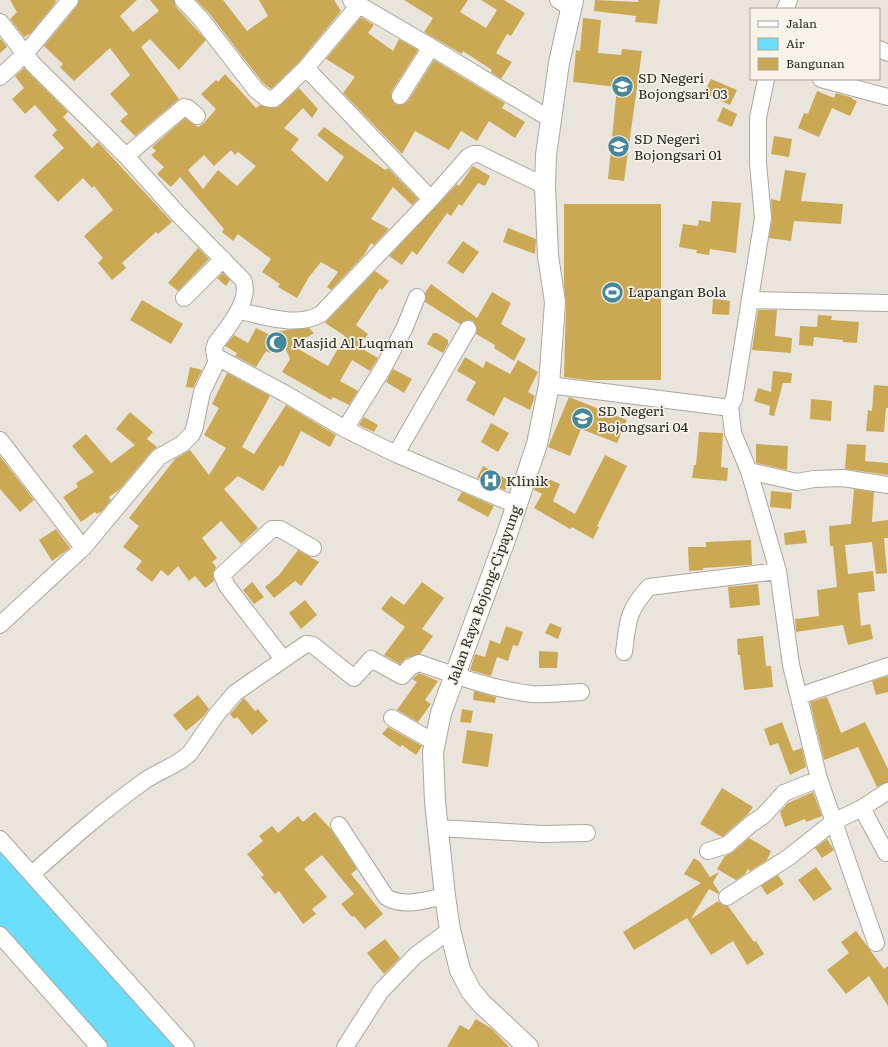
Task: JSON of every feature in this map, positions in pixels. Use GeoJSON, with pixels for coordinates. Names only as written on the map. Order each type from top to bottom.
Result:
{"type":"FeatureCollection","features":[{"type":"Feature","properties":{"kind":"street"},"geometry":{"type":"LineString","coordinates":[[0,77],[26,53],[70,0]]}},
{"type":"Feature","properties":{"kind":"street"},"geometry":{"type":"LineString","coordinates":[[183,0],[222,45],[246,79],[266,98],[273,99],[276,97],[306,68],[355,3],[431,46],[550,119]]}},
{"type":"Feature","properties":{"kind":"street","name":"Jalan Raya Bojong-Cipayung"},"geometry":{"type":"LineString","coordinates":[[528,1047],[482,1004],[471,991],[460,970],[450,930],[445,896],[433,765],[434,742],[441,713],[537,444],[549,384],[555,302],[548,256],[545,186],[546,155],[567,3]]}},
{"type":"Feature","properties":{"kind":"street"},"geometry":{"type":"LineString","coordinates":[[0,22],[26,53],[33,64],[126,156],[179,215],[245,284],[239,311],[214,349],[218,359],[284,393],[345,429],[396,454],[516,504]]}},
{"type":"Feature","properties":{"kind":"street"},"geometry":{"type":"LineString","coordinates":[[400,96],[431,46]]}},
{"type":"Feature","properties":{"kind":"street"},"geometry":{"type":"LineString","coordinates":[[306,68],[431,199]]}},
{"type":"Feature","properties":{"kind":"street"},"geometry":{"type":"LineString","coordinates":[[766,80],[758,118],[758,163],[763,218],[734,399],[730,406],[733,433],[749,471],[778,571],[787,644],[819,779],[876,943]]}},
{"type":"Feature","properties":{"kind":"street"},"geometry":{"type":"LineString","coordinates":[[827,80],[840,82],[888,97]]}},
{"type":"Feature","properties":{"kind":"street"},"geometry":{"type":"LineString","coordinates":[[126,156],[184,108],[188,108],[197,116]]}},
{"type":"Feature","properties":{"kind":"street"},"geometry":{"type":"LineString","coordinates":[[239,311],[285,321],[312,319],[322,314],[431,199],[468,157],[474,154],[479,154],[545,186]]}},
{"type":"Feature","properties":{"kind":"street"},"geometry":{"type":"LineString","coordinates":[[184,298],[223,260]]}},
{"type":"Feature","properties":{"kind":"street"},"geometry":{"type":"LineString","coordinates":[[345,429],[382,370],[404,329],[417,297]]}},
{"type":"Feature","properties":{"kind":"street"},"geometry":{"type":"LineString","coordinates":[[750,300],[888,303]]}},
{"type":"Feature","properties":{"kind":"street"},"geometry":{"type":"LineString","coordinates":[[396,454],[468,328]]}},
{"type":"Feature","properties":{"kind":"street"},"geometry":{"type":"LineString","coordinates":[[0,625],[83,548],[159,457],[182,444],[192,434],[205,383],[218,359]]}},
{"type":"Feature","properties":{"kind":"street"},"geometry":{"type":"LineString","coordinates":[[549,384],[723,407],[730,406]]}},
{"type":"Feature","properties":{"kind":"street"},"geometry":{"type":"LineString","coordinates":[[0,440],[83,548]]}},
{"type":"Feature","properties":{"kind":"street"},"geometry":{"type":"LineString","coordinates":[[749,471],[797,482],[814,479],[843,478],[888,485]]}},
{"type":"Feature","properties":{"kind":"street"},"geometry":{"type":"LineString","coordinates":[[283,659],[227,586],[222,575],[272,529],[280,529],[313,548]]}},
{"type":"Feature","properties":{"kind":"street"},"geometry":{"type":"LineString","coordinates":[[624,652],[628,619],[636,602],[649,587],[778,571]]}},
{"type":"Feature","properties":{"kind":"street"},"geometry":{"type":"LineString","coordinates":[[32,874],[79,832],[140,784],[158,772],[175,766],[183,760],[190,753],[230,698],[243,686],[303,645],[309,643],[354,678],[371,660],[402,676],[410,667],[419,663],[455,676],[526,693],[582,692]]}},
{"type":"Feature","properties":{"kind":"street"},"geometry":{"type":"LineString","coordinates":[[799,696],[888,666]]}},
{"type":"Feature","properties":{"kind":"street"},"geometry":{"type":"LineString","coordinates":[[392,718],[434,742]]}},
{"type":"Feature","properties":{"kind":"street"},"geometry":{"type":"LineString","coordinates":[[708,850],[727,845],[751,824],[763,816],[784,793],[819,779]]}},
{"type":"Feature","properties":{"kind":"street"},"geometry":{"type":"LineString","coordinates":[[727,897],[789,857],[833,822],[862,808],[888,791]]}},
{"type":"Feature","properties":{"kind":"street"},"geometry":{"type":"LineString","coordinates":[[862,808],[886,853]]}},
{"type":"Feature","properties":{"kind":"street"},"geometry":{"type":"LineString","coordinates":[[339,825],[386,897],[393,901],[408,903],[445,896]]}},
{"type":"Feature","properties":{"kind":"street"},"geometry":{"type":"LineString","coordinates":[[438,828],[543,834],[587,833]]}},
{"type":"Feature","properties":{"kind":"street"},"geometry":{"type":"LineString","coordinates":[[0,839],[186,1047]]}},
{"type":"Feature","properties":{"kind":"street"},"geometry":{"type":"LineString","coordinates":[[345,1047],[382,991],[416,955],[450,930]]}},
{"type":"Feature","properties":{"kind":"street"},"geometry":{"type":"LineString","coordinates":[[0,935],[48,992],[99,1047]]}},
{"type":"Feature","properties":{"kind":"water"},"geometry":{"type":"Polygon","coordinates":[[[0,839],[185,1047],[98,1047],[0,936],[0,839]]]}},
{"type":"Feature","properties":{"kind":"building"},"geometry":{"type":"Polygon","coordinates":[[[10,0],[55,0],[56,2],[31,33],[24,37],[10,19],[17,12],[10,0]]]}},
{"type":"Feature","properties":{"kind":"building"},"geometry":{"type":"Polygon","coordinates":[[[79,0],[137,0],[120,16],[133,32],[159,11],[150,0],[174,0],[176,7],[206,40],[179,70],[150,39],[141,47],[179,99],[135,136],[120,121],[128,114],[110,94],[130,75],[110,48],[74,81],[60,67],[63,64],[44,46],[77,6],[79,0]]]}},
{"type":"Feature","properties":{"kind":"building"},"geometry":{"type":"Polygon","coordinates":[[[196,0],[223,0],[247,31],[268,16],[259,0],[334,0],[341,11],[299,62],[271,89],[263,83],[209,13],[196,0]]]}},
{"type":"Feature","properties":{"kind":"building"},"geometry":{"type":"Polygon","coordinates":[[[404,0],[468,0],[460,12],[486,28],[497,10],[481,0],[504,0],[525,13],[511,36],[507,34],[496,53],[512,62],[501,79],[491,72],[492,70],[463,51],[462,54],[424,32],[433,18],[404,0]]]}},
{"type":"Feature","properties":{"kind":"building"},"geometry":{"type":"Polygon","coordinates":[[[595,0],[638,2],[638,0],[660,0],[657,24],[635,22],[636,16],[594,11],[595,0]]]}},
{"type":"Feature","properties":{"kind":"building"},"geometry":{"type":"Polygon","coordinates":[[[361,17],[374,25],[368,33],[393,51],[399,39],[418,50],[392,91],[391,96],[395,104],[400,105],[408,101],[434,60],[505,103],[502,108],[525,122],[515,138],[489,121],[477,141],[461,131],[449,150],[415,131],[402,154],[343,93],[355,77],[326,59],[361,17]]]}},
{"type":"Feature","properties":{"kind":"building"},"geometry":{"type":"Polygon","coordinates":[[[583,18],[601,20],[598,53],[621,55],[622,49],[642,51],[624,181],[608,179],[617,87],[573,82],[576,50],[580,51],[583,18]]]}},
{"type":"Feature","properties":{"kind":"building"},"geometry":{"type":"Polygon","coordinates":[[[1,39],[7,47],[0,53],[0,40],[1,39]]]}},
{"type":"Feature","properties":{"kind":"building"},"geometry":{"type":"Polygon","coordinates":[[[24,68],[68,112],[63,117],[92,148],[98,142],[172,222],[158,234],[156,232],[122,263],[126,268],[112,280],[98,263],[103,258],[84,236],[113,210],[94,186],[92,188],[83,178],[58,202],[34,176],[64,148],[52,135],[57,130],[35,105],[25,114],[12,99],[24,88],[15,76],[24,68]]]}},
{"type":"Feature","properties":{"kind":"building"},"geometry":{"type":"Polygon","coordinates":[[[225,74],[256,108],[260,105],[272,108],[278,107],[299,88],[318,109],[312,118],[303,108],[284,128],[299,139],[291,150],[327,182],[344,157],[317,135],[324,127],[385,170],[388,168],[418,199],[412,205],[393,187],[371,219],[389,229],[374,245],[371,243],[364,255],[331,290],[327,287],[338,272],[321,262],[309,277],[297,298],[278,287],[280,284],[262,272],[271,259],[238,234],[233,241],[222,232],[224,229],[180,177],[171,187],[157,174],[164,167],[151,155],[156,151],[152,147],[185,118],[198,127],[204,123],[216,109],[201,94],[216,80],[218,82],[225,74]],[[231,150],[214,166],[204,155],[188,170],[203,189],[218,170],[237,186],[256,166],[238,152],[235,155],[231,150]]]}},
{"type":"Feature","properties":{"kind":"building"},"geometry":{"type":"Polygon","coordinates":[[[711,79],[737,90],[730,105],[704,93],[711,79]]]}},
{"type":"Feature","properties":{"kind":"building"},"geometry":{"type":"Polygon","coordinates":[[[817,91],[834,98],[836,93],[853,98],[852,99],[857,101],[850,116],[832,108],[819,137],[798,128],[804,113],[808,114],[817,91]]]}},
{"type":"Feature","properties":{"kind":"building"},"geometry":{"type":"Polygon","coordinates":[[[723,107],[737,114],[732,127],[717,121],[723,107]]]}},
{"type":"Feature","properties":{"kind":"building"},"geometry":{"type":"Polygon","coordinates":[[[774,136],[792,139],[789,157],[771,154],[774,136]]]}},
{"type":"Feature","properties":{"kind":"building"},"geometry":{"type":"Polygon","coordinates":[[[473,166],[490,176],[485,186],[478,183],[462,206],[459,204],[451,216],[447,213],[417,255],[412,251],[402,265],[389,256],[457,184],[459,186],[473,166]]]}},
{"type":"Feature","properties":{"kind":"building"},"geometry":{"type":"Polygon","coordinates":[[[785,170],[806,173],[801,201],[843,204],[841,224],[794,221],[791,241],[769,238],[772,219],[771,199],[780,201],[785,170]]]}},
{"type":"Feature","properties":{"kind":"building"},"geometry":{"type":"Polygon","coordinates":[[[712,201],[741,203],[736,253],[710,249],[709,255],[696,253],[697,250],[679,247],[683,224],[698,226],[699,220],[710,222],[712,201]]]}},
{"type":"Feature","properties":{"kind":"building","name":"Lapangan Bola"},"geometry":{"type":"Polygon","coordinates":[[[564,204],[661,204],[661,380],[587,380],[564,377],[566,303],[564,285],[564,204]]]}},
{"type":"Feature","properties":{"kind":"building"},"geometry":{"type":"Polygon","coordinates":[[[508,228],[536,239],[535,254],[503,242],[508,228]]]}},
{"type":"Feature","properties":{"kind":"building"},"geometry":{"type":"Polygon","coordinates":[[[463,241],[479,252],[463,274],[447,263],[463,241]]]}},
{"type":"Feature","properties":{"kind":"building"},"geometry":{"type":"Polygon","coordinates":[[[198,248],[209,259],[178,291],[168,283],[198,248]]]}},
{"type":"Feature","properties":{"kind":"building"},"geometry":{"type":"Polygon","coordinates":[[[375,271],[389,281],[382,290],[380,288],[356,325],[368,334],[359,347],[378,358],[370,371],[352,360],[340,381],[358,391],[349,405],[333,397],[331,400],[282,372],[290,359],[280,335],[270,353],[266,351],[256,367],[235,356],[237,353],[225,346],[234,335],[248,343],[256,328],[268,334],[286,330],[309,328],[314,333],[293,346],[328,366],[345,336],[325,323],[375,271]]]}},
{"type":"Feature","properties":{"kind":"building"},"geometry":{"type":"Polygon","coordinates":[[[223,273],[230,280],[226,286],[217,278],[223,273]]]}},
{"type":"Feature","properties":{"kind":"building"},"geometry":{"type":"Polygon","coordinates":[[[431,284],[477,318],[492,292],[511,303],[501,324],[526,339],[514,361],[494,348],[495,345],[476,334],[477,329],[473,321],[468,320],[460,324],[425,302],[425,293],[431,284]]]}},
{"type":"Feature","properties":{"kind":"building"},"geometry":{"type":"Polygon","coordinates":[[[713,299],[730,301],[729,315],[712,314],[713,299]]]}},
{"type":"Feature","properties":{"kind":"building"},"geometry":{"type":"Polygon","coordinates":[[[142,300],[183,324],[171,344],[130,320],[142,300]]]}},
{"type":"Feature","properties":{"kind":"building"},"geometry":{"type":"Polygon","coordinates":[[[758,310],[777,310],[775,336],[792,338],[791,353],[752,350],[758,310]]]}},
{"type":"Feature","properties":{"kind":"building"},"geometry":{"type":"Polygon","coordinates":[[[818,315],[832,316],[831,320],[859,322],[857,343],[814,337],[813,346],[799,345],[800,326],[817,327],[818,315]]]}},
{"type":"Feature","properties":{"kind":"building"},"geometry":{"type":"Polygon","coordinates":[[[433,333],[437,333],[448,340],[448,344],[443,353],[427,344],[433,333]]]}},
{"type":"Feature","properties":{"kind":"building"},"geometry":{"type":"Polygon","coordinates":[[[465,357],[483,368],[486,361],[510,374],[518,360],[538,372],[528,392],[535,396],[530,410],[504,397],[494,416],[466,400],[476,382],[457,371],[465,357]]]}},
{"type":"Feature","properties":{"kind":"building"},"geometry":{"type":"Polygon","coordinates":[[[190,367],[202,370],[193,388],[186,387],[190,367]]]}},
{"type":"Feature","properties":{"kind":"building"},"geometry":{"type":"Polygon","coordinates":[[[393,369],[412,379],[404,393],[386,382],[393,369]]]}},
{"type":"Feature","properties":{"kind":"building"},"geometry":{"type":"Polygon","coordinates":[[[773,371],[792,373],[791,383],[783,383],[774,416],[769,415],[770,406],[754,401],[758,388],[771,392],[773,371]]]}},
{"type":"Feature","properties":{"kind":"building"},"geometry":{"type":"Polygon","coordinates":[[[227,373],[270,396],[242,447],[254,454],[286,405],[336,435],[330,447],[301,431],[283,467],[280,465],[263,491],[238,476],[224,489],[258,528],[241,544],[221,521],[202,538],[217,558],[212,562],[216,567],[213,574],[214,581],[205,588],[195,576],[189,581],[178,566],[168,576],[161,570],[152,582],[136,569],[142,561],[123,547],[139,526],[129,518],[175,459],[190,450],[209,475],[226,448],[204,435],[219,408],[212,404],[227,373]]]}},
{"type":"Feature","properties":{"kind":"building"},"geometry":{"type":"Polygon","coordinates":[[[874,385],[888,386],[888,408],[886,408],[884,432],[866,431],[868,410],[872,411],[874,385]]]}},
{"type":"Feature","properties":{"kind":"building"},"geometry":{"type":"Polygon","coordinates":[[[569,397],[627,420],[617,443],[581,429],[570,456],[548,447],[569,397]]]}},
{"type":"Feature","properties":{"kind":"building"},"geometry":{"type":"Polygon","coordinates":[[[811,399],[832,401],[831,421],[810,419],[811,399]]]}},
{"type":"Feature","properties":{"kind":"building"},"geometry":{"type":"Polygon","coordinates":[[[130,412],[153,432],[147,439],[157,447],[119,490],[109,497],[111,500],[102,511],[97,514],[95,512],[81,522],[63,497],[78,487],[76,483],[94,472],[72,446],[86,434],[111,463],[135,445],[116,429],[130,412]]]}},
{"type":"Feature","properties":{"kind":"building"},"geometry":{"type":"Polygon","coordinates":[[[364,417],[378,425],[374,432],[359,425],[364,417]]]}},
{"type":"Feature","properties":{"kind":"building"},"geometry":{"type":"Polygon","coordinates":[[[491,423],[509,433],[498,452],[481,442],[491,423]]]}},
{"type":"Feature","properties":{"kind":"building"},"geometry":{"type":"Polygon","coordinates":[[[699,432],[723,433],[721,467],[728,468],[727,481],[692,478],[694,465],[696,465],[699,432]]]}},
{"type":"Feature","properties":{"kind":"building"},"geometry":{"type":"Polygon","coordinates":[[[756,444],[788,446],[787,470],[756,463],[756,444]]]}},
{"type":"Feature","properties":{"kind":"building"},"geometry":{"type":"Polygon","coordinates":[[[847,444],[866,445],[865,461],[888,463],[888,475],[845,469],[847,444]]]}},
{"type":"Feature","properties":{"kind":"building"},"geometry":{"type":"Polygon","coordinates":[[[605,455],[627,466],[597,526],[599,527],[593,539],[572,527],[570,529],[534,508],[542,494],[534,490],[539,475],[560,484],[553,501],[575,514],[605,455]]]}},
{"type":"Feature","properties":{"kind":"building"},"geometry":{"type":"Polygon","coordinates":[[[0,456],[34,500],[20,512],[0,489],[0,456]]]}},
{"type":"Feature","properties":{"kind":"building"},"geometry":{"type":"Polygon","coordinates":[[[483,466],[510,481],[505,490],[477,478],[483,466]]]}},
{"type":"Feature","properties":{"kind":"building"},"geometry":{"type":"Polygon","coordinates":[[[854,489],[874,492],[872,522],[888,520],[888,538],[884,538],[887,573],[876,574],[872,542],[845,545],[848,574],[873,571],[875,591],[858,593],[861,626],[870,624],[873,639],[848,645],[843,625],[796,632],[795,619],[819,616],[817,590],[837,587],[833,546],[830,546],[829,526],[851,524],[854,489]]]}},
{"type":"Feature","properties":{"kind":"building"},"geometry":{"type":"Polygon","coordinates":[[[771,491],[792,493],[791,509],[770,507],[771,491]]]}},
{"type":"Feature","properties":{"kind":"building"},"geometry":{"type":"Polygon","coordinates":[[[462,492],[494,506],[488,517],[457,500],[462,492]]]}},
{"type":"Feature","properties":{"kind":"building"},"geometry":{"type":"Polygon","coordinates":[[[56,529],[70,548],[52,561],[39,540],[56,529]]]}},
{"type":"Feature","properties":{"kind":"building"},"geometry":{"type":"Polygon","coordinates":[[[805,530],[807,543],[785,545],[784,533],[805,530]]]}},
{"type":"Feature","properties":{"kind":"building"},"geometry":{"type":"Polygon","coordinates":[[[751,540],[752,565],[703,568],[703,570],[689,571],[688,547],[706,547],[706,542],[751,540]]]}},
{"type":"Feature","properties":{"kind":"building"},"geometry":{"type":"Polygon","coordinates":[[[298,550],[319,562],[301,586],[295,581],[274,598],[265,587],[279,575],[298,550]]]}},
{"type":"Feature","properties":{"kind":"building"},"geometry":{"type":"Polygon","coordinates":[[[252,582],[264,597],[254,604],[243,590],[252,582]]]}},
{"type":"Feature","properties":{"kind":"building"},"geometry":{"type":"Polygon","coordinates":[[[422,582],[444,598],[422,629],[433,636],[420,654],[406,658],[400,664],[384,655],[405,627],[381,609],[391,596],[404,605],[422,582]]]}},
{"type":"Feature","properties":{"kind":"building"},"geometry":{"type":"Polygon","coordinates":[[[758,584],[760,605],[730,608],[728,587],[758,584]]]}},
{"type":"Feature","properties":{"kind":"building"},"geometry":{"type":"Polygon","coordinates":[[[305,600],[317,615],[301,629],[289,613],[305,600]]]}},
{"type":"Feature","properties":{"kind":"building"},"geometry":{"type":"Polygon","coordinates":[[[550,623],[562,628],[558,639],[545,633],[550,623]]]}},
{"type":"Feature","properties":{"kind":"building"},"geometry":{"type":"Polygon","coordinates":[[[506,626],[523,632],[518,646],[513,645],[508,661],[497,657],[491,676],[470,670],[475,654],[485,657],[490,640],[500,644],[506,626]]]}},
{"type":"Feature","properties":{"kind":"building"},"geometry":{"type":"Polygon","coordinates":[[[763,636],[766,666],[771,666],[773,687],[744,690],[737,639],[763,636]]]}},
{"type":"Feature","properties":{"kind":"building"},"geometry":{"type":"Polygon","coordinates":[[[539,651],[558,652],[557,668],[539,668],[539,651]]]}},
{"type":"Feature","properties":{"kind":"building"},"geometry":{"type":"Polygon","coordinates":[[[419,673],[438,681],[425,700],[431,704],[418,722],[397,710],[417,682],[412,679],[419,673]]]}},
{"type":"Feature","properties":{"kind":"building"},"geometry":{"type":"Polygon","coordinates":[[[888,676],[888,692],[876,695],[872,681],[888,676]]]}},
{"type":"Feature","properties":{"kind":"building"},"geometry":{"type":"Polygon","coordinates":[[[474,691],[496,697],[495,703],[473,700],[474,691]]]}},
{"type":"Feature","properties":{"kind":"building"},"geometry":{"type":"Polygon","coordinates":[[[198,695],[209,709],[203,717],[186,731],[173,715],[198,695]]]}},
{"type":"Feature","properties":{"kind":"building"},"geometry":{"type":"Polygon","coordinates":[[[827,697],[841,733],[865,722],[888,769],[888,782],[877,787],[858,747],[824,760],[810,702],[827,697]]]}},
{"type":"Feature","properties":{"kind":"building"},"geometry":{"type":"Polygon","coordinates":[[[244,698],[255,711],[258,709],[268,721],[252,735],[237,717],[234,719],[230,714],[244,698]]]}},
{"type":"Feature","properties":{"kind":"building"},"geometry":{"type":"Polygon","coordinates":[[[462,709],[473,711],[471,723],[460,722],[462,709]]]}},
{"type":"Feature","properties":{"kind":"building"},"geometry":{"type":"Polygon","coordinates":[[[782,722],[793,751],[802,748],[806,767],[790,775],[778,743],[770,746],[764,729],[782,722]]]}},
{"type":"Feature","properties":{"kind":"building"},"geometry":{"type":"Polygon","coordinates":[[[388,727],[422,746],[416,755],[402,745],[400,747],[382,734],[388,727]]]}},
{"type":"Feature","properties":{"kind":"building"},"geometry":{"type":"Polygon","coordinates":[[[467,730],[493,734],[488,767],[462,763],[467,730]]]}},
{"type":"Feature","properties":{"kind":"building"},"geometry":{"type":"Polygon","coordinates":[[[722,788],[753,807],[748,814],[722,837],[700,824],[722,788]]]}},
{"type":"Feature","properties":{"kind":"building"},"geometry":{"type":"Polygon","coordinates":[[[813,792],[822,816],[806,822],[805,819],[785,827],[780,812],[788,803],[813,792]]]}},
{"type":"Feature","properties":{"kind":"building"},"geometry":{"type":"Polygon","coordinates":[[[315,812],[330,828],[357,869],[351,874],[383,914],[365,929],[341,904],[354,894],[322,855],[304,869],[327,897],[312,909],[316,914],[303,924],[279,891],[275,894],[261,877],[264,875],[247,854],[263,841],[259,836],[272,826],[278,833],[298,816],[303,822],[315,812]]]}},
{"type":"Feature","properties":{"kind":"building"},"geometry":{"type":"Polygon","coordinates":[[[749,838],[771,851],[767,860],[750,871],[748,869],[745,874],[736,880],[717,869],[725,856],[733,852],[749,838]]]}},
{"type":"Feature","properties":{"kind":"building"},"geometry":{"type":"Polygon","coordinates":[[[827,839],[834,850],[822,858],[815,848],[827,839]]]}},
{"type":"Feature","properties":{"kind":"building"},"geometry":{"type":"Polygon","coordinates":[[[694,858],[700,862],[710,877],[719,872],[713,882],[719,892],[718,894],[709,889],[691,919],[718,901],[722,905],[728,906],[754,942],[756,941],[764,954],[747,965],[733,941],[711,955],[687,918],[634,950],[623,932],[701,883],[684,874],[694,858]]]}},
{"type":"Feature","properties":{"kind":"building"},"geometry":{"type":"Polygon","coordinates":[[[816,867],[832,889],[814,901],[798,880],[816,867]]]}},
{"type":"Feature","properties":{"kind":"building"},"geometry":{"type":"Polygon","coordinates":[[[778,875],[784,884],[767,895],[761,886],[778,875]]]}},
{"type":"Feature","properties":{"kind":"building"},"geometry":{"type":"Polygon","coordinates":[[[856,931],[884,969],[888,966],[888,1006],[869,976],[846,994],[827,970],[849,953],[841,942],[856,931]]]}},
{"type":"Feature","properties":{"kind":"building"},"geometry":{"type":"Polygon","coordinates":[[[385,939],[400,958],[384,974],[367,953],[385,939]]]}},
{"type":"Feature","properties":{"kind":"building"},"geometry":{"type":"Polygon","coordinates":[[[476,1019],[492,1029],[509,1047],[447,1047],[460,1025],[469,1030],[476,1019]]]}},
{"type":"Feature","properties":{"kind":"place","name":"SD Negeri Bojongsari 03"},"geometry":{"type":"Point","coordinates":[622,86]}},
{"type":"Feature","properties":{"kind":"place","name":"SD Negeri Bojongsari 01"},"geometry":{"type":"Point","coordinates":[618,147]}},
{"type":"Feature","properties":{"kind":"place","name":"Lapangan Bola"},"geometry":{"type":"Point","coordinates":[613,292]}},
{"type":"Feature","properties":{"kind":"place","name":"Masjid Al Luqman"},"geometry":{"type":"Point","coordinates":[277,343]}},
{"type":"Feature","properties":{"kind":"place","name":"SD Negeri Bojongsari 04"},"geometry":{"type":"Point","coordinates":[582,419]}},
{"type":"Feature","properties":{"kind":"place","name":"Klinik"},"geometry":{"type":"Point","coordinates":[491,481]}}]}
